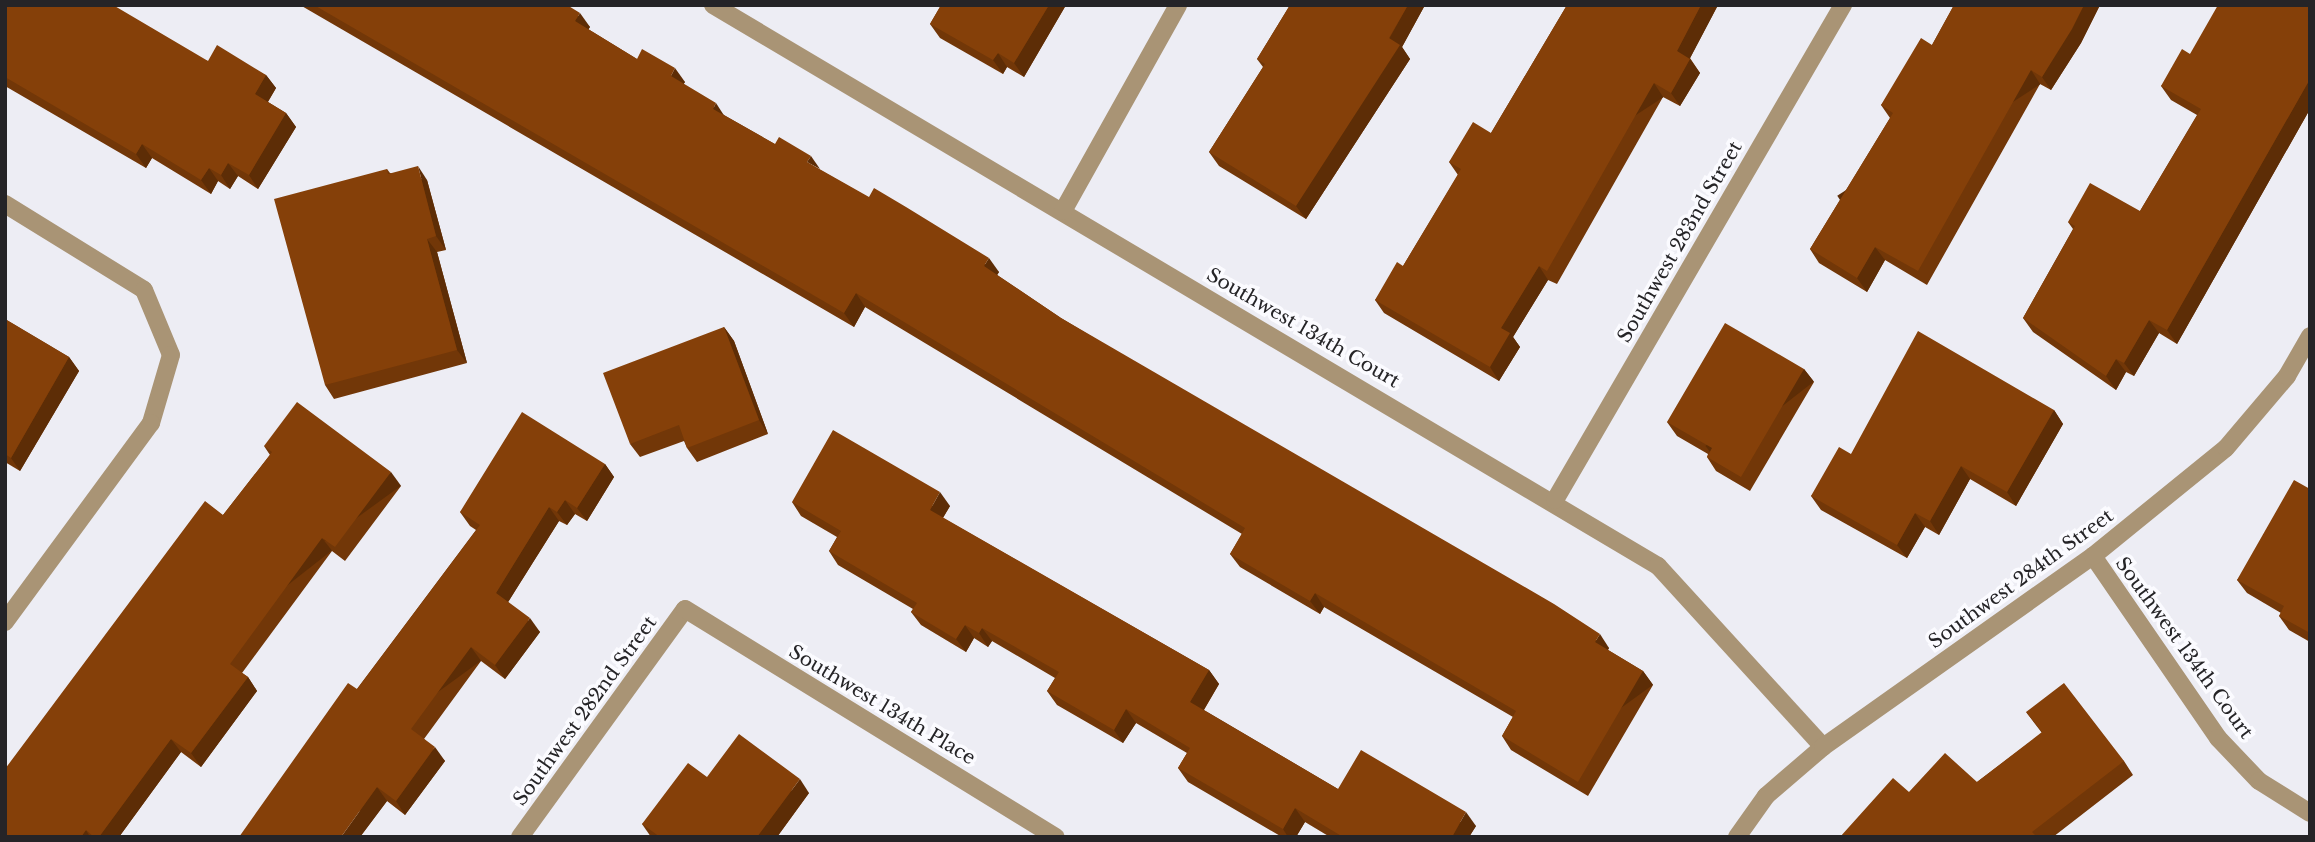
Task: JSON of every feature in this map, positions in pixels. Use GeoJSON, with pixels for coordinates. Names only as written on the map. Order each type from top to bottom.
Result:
{"type":"FeatureCollection","features":[{"type":"Feature","properties":{"kind":"street","name":"Southwest 134th Court"},"geometry":{"type":"LineString","coordinates":[[713,5],[1555,500],[1658,566],[1823,747]]}},
{"type":"Feature","properties":{"kind":"street"},"geometry":{"type":"LineString","coordinates":[[1063,211],[1178,5]]}},
{"type":"Feature","properties":{"kind":"street","name":"Southwest 283nd Street"},"geometry":{"type":"LineString","coordinates":[[1555,500],[1843,5]]}},
{"type":"Feature","properties":{"kind":"street"},"geometry":{"type":"LineString","coordinates":[[5,204],[128,276],[144,290],[168,335],[170,374],[151,423],[5,622]]}},
{"type":"Feature","properties":{"kind":"street","name":"Southwest 284th Street"},"geometry":{"type":"LineString","coordinates":[[1737,837],[1766,796],[1823,747],[2093,556],[2226,448],[2287,376],[2310,336]]}},
{"type":"Feature","properties":{"kind":"street","name":"Southwest 134th Court"},"geometry":{"type":"LineString","coordinates":[[2093,556],[2218,738],[2259,781],[2310,813]]}},
{"type":"Feature","properties":{"kind":"street","name":"Southwest 282nd Street"},"geometry":{"type":"LineString","coordinates":[[520,837],[685,609]]}},
{"type":"Feature","properties":{"kind":"street","name":"Southwest 134th Place"},"geometry":{"type":"LineString","coordinates":[[685,609],[1056,837]]}},
{"type":"Feature","properties":{"kind":"building"},"geometry":{"type":"Polygon","coordinates":[[[5,5],[113,5],[208,61],[217,45],[266,75],[255,94],[286,113],[249,175],[228,163],[221,175],[209,168],[201,180],[142,144],[136,154],[5,77],[5,5]]]}},
{"type":"Feature","properties":{"kind":"building"},"geometry":{"type":"Polygon","coordinates":[[[314,5],[567,5],[580,13],[575,21],[637,59],[642,49],[675,68],[671,76],[716,103],[713,109],[775,144],[779,137],[811,156],[807,162],[869,197],[874,188],[906,207],[989,258],[984,266],[1061,318],[1554,604],[1600,634],[1595,642],[1643,671],[1578,782],[1502,736],[1516,711],[1315,593],[1310,601],[1230,554],[1245,528],[856,293],[844,313],[314,5]]]}},
{"type":"Feature","properties":{"kind":"building"},"geometry":{"type":"Polygon","coordinates":[[[941,5],[1049,5],[1014,63],[998,53],[993,60],[930,24],[941,5]]]}},
{"type":"Feature","properties":{"kind":"building"},"geometry":{"type":"Polygon","coordinates":[[[1290,5],[1408,5],[1389,38],[1400,45],[1296,206],[1209,152],[1265,64],[1257,59],[1290,5]]]}},
{"type":"Feature","properties":{"kind":"building"},"geometry":{"type":"Polygon","coordinates":[[[1567,5],[1701,5],[1677,51],[1690,59],[1671,93],[1654,83],[1547,271],[1539,266],[1501,328],[1510,333],[1490,367],[1375,300],[1397,262],[1403,266],[1461,169],[1449,162],[1473,122],[1491,133],[1567,5]]]}},
{"type":"Feature","properties":{"kind":"building"},"geometry":{"type":"Polygon","coordinates":[[[1954,5],[2084,5],[2042,77],[2031,70],[1918,271],[1875,247],[1857,278],[1810,249],[1893,113],[1881,105],[1921,38],[1932,45],[1954,5]]]}},
{"type":"Feature","properties":{"kind":"building"},"geometry":{"type":"Polygon","coordinates":[[[2218,5],[2310,5],[2310,79],[2167,330],[2149,320],[2124,363],[2116,359],[2106,376],[2023,318],[2075,226],[2068,222],[2090,183],[2140,211],[2201,109],[2161,86],[2182,49],[2190,54],[2218,5]]]}},
{"type":"Feature","properties":{"kind":"building"},"geometry":{"type":"Polygon","coordinates":[[[418,166],[436,236],[427,239],[457,350],[325,385],[274,199],[387,169],[388,174],[418,166]]]}},
{"type":"Feature","properties":{"kind":"building"},"geometry":{"type":"Polygon","coordinates":[[[5,319],[69,357],[11,458],[5,454],[5,319]]]}},
{"type":"Feature","properties":{"kind":"building"},"geometry":{"type":"Polygon","coordinates":[[[1725,323],[1804,369],[1741,477],[1707,457],[1712,448],[1667,422],[1725,323]]]}},
{"type":"Feature","properties":{"kind":"building"},"geometry":{"type":"Polygon","coordinates":[[[724,327],[759,420],[687,448],[679,425],[630,444],[603,373],[724,327]]]}},
{"type":"Feature","properties":{"kind":"building"},"geometry":{"type":"Polygon","coordinates":[[[1918,331],[2054,410],[2007,492],[1961,466],[1930,521],[1915,513],[1897,545],[1811,496],[1839,447],[1851,454],[1918,331]]]}},
{"type":"Feature","properties":{"kind":"building"},"geometry":{"type":"Polygon","coordinates":[[[297,402],[391,472],[335,547],[322,538],[230,664],[248,677],[191,753],[171,739],[99,837],[94,837],[86,830],[81,837],[5,837],[5,769],[205,501],[223,515],[272,452],[264,446],[297,402]]]}},
{"type":"Feature","properties":{"kind":"building"},"geometry":{"type":"Polygon","coordinates":[[[522,412],[605,464],[577,508],[565,500],[557,512],[549,507],[496,593],[530,618],[495,665],[471,647],[411,729],[435,747],[396,801],[377,787],[341,837],[239,837],[348,683],[357,689],[480,525],[460,512],[522,412]]]}},
{"type":"Feature","properties":{"kind":"building"},"geometry":{"type":"Polygon","coordinates":[[[833,430],[940,492],[930,510],[1209,670],[1190,702],[1338,789],[1361,750],[1466,812],[1452,837],[1343,837],[1295,808],[1283,829],[1178,768],[1190,748],[1126,709],[1114,730],[1047,691],[1059,672],[982,628],[979,633],[965,625],[956,639],[911,612],[917,603],[829,551],[841,531],[792,502],[833,430]]]}},
{"type":"Feature","properties":{"kind":"building"},"geometry":{"type":"Polygon","coordinates":[[[2294,480],[2310,489],[2310,633],[2279,616],[2284,606],[2237,580],[2294,480]]]}},
{"type":"Feature","properties":{"kind":"building"},"geometry":{"type":"Polygon","coordinates":[[[2064,683],[2124,761],[2032,832],[2037,837],[1840,837],[1893,778],[1909,792],[1945,753],[1977,782],[2042,732],[2026,712],[2064,683]]]}},
{"type":"Feature","properties":{"kind":"building"},"geometry":{"type":"Polygon","coordinates":[[[739,734],[800,779],[757,837],[660,837],[642,824],[688,763],[707,777],[739,734]]]}}]}
